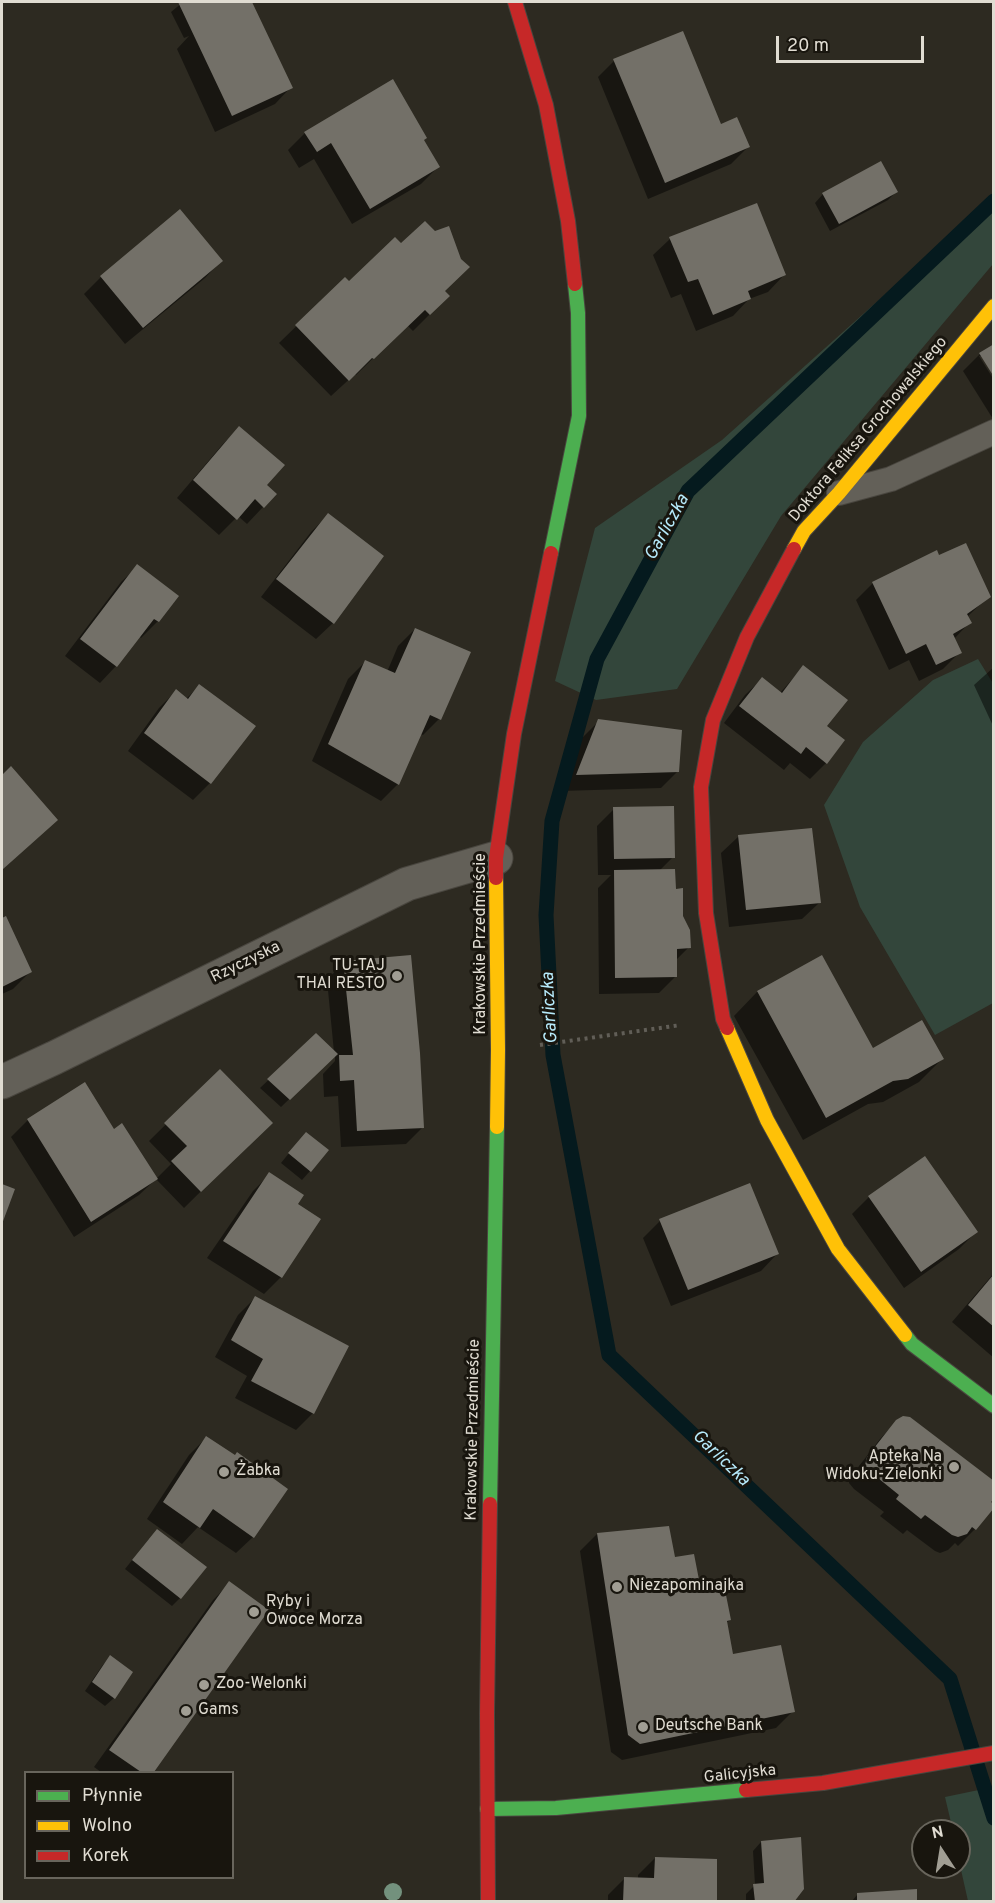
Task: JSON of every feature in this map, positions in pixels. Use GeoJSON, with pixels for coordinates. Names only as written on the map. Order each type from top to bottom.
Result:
{"type":"FeatureCollection","features":[{"type":"Feature","properties":{"kind":"main road","name":"Krakowskie Przedmieście"},"geometry":{"type":"LineString","coordinates":[[489,1902],[487,1809],[490,1456],[498,1028],[496,858],[514,734],[579,416],[578,313],[568,221],[546,105],[515,2]]}},
{"type":"Feature","properties":{"kind":"main road","name":"Doktora Feliksa Grochowalskiego"},"geometry":{"type":"LineString","coordinates":[[993,306],[839,493],[804,531],[747,637],[712,720],[701,787],[706,913],[723,1019],[766,1120],[838,1249],[912,1344],[993,1406]]}},
{"type":"Feature","properties":{"kind":"main road","name":"Galicyjska"},"geometry":{"type":"LineString","coordinates":[[487,1809],[556,1808],[824,1783],[993,1753]]}},
{"type":"Feature","properties":{"kind":"street","name":"Rzyczyska"},"geometry":{"type":"LineString","coordinates":[[2,1082],[54,1059],[407,884],[496,858]]}},
{"type":"Feature","properties":{"kind":"lane"},"geometry":{"type":"LineString","coordinates":[[839,493],[891,479],[993,432]]}},
{"type":"Feature","properties":{"kind":"path"},"geometry":{"type":"LineString","coordinates":[[530,1046],[723,1019]]}},
{"type":"Feature","properties":{"kind":"green space"},"geometry":{"type":"Polygon","coordinates":[[[993,193],[993,264],[781,516],[677,689],[596,700],[555,681],[595,528],[722,440],[983,207],[993,193]]]}},
{"type":"Feature","properties":{"kind":"green space"},"geometry":{"type":"Polygon","coordinates":[[[978,659],[994,685],[993,1003],[935,1035],[860,907],[824,805],[863,742],[933,680],[978,659]]]}},
{"type":"Feature","properties":{"kind":"green space"},"geometry":{"type":"Polygon","coordinates":[[[993,1787],[993,1901],[968,1901],[963,1879],[971,1879],[971,1819],[950,1819],[945,1797],[993,1787]]]}},
{"type":"Feature","properties":{"kind":"building"},"geometry":{"type":"Polygon","coordinates":[[[178,2],[252,2],[293,88],[232,116],[178,2]]]}},
{"type":"Feature","properties":{"kind":"building"},"geometry":{"type":"Polygon","coordinates":[[[683,31],[721,124],[737,117],[750,147],[665,183],[613,59],[683,31]]]}},
{"type":"Feature","properties":{"kind":"building"},"geometry":{"type":"Polygon","coordinates":[[[393,79],[427,138],[424,140],[440,167],[370,209],[331,143],[317,152],[304,132],[393,79]]]}},
{"type":"Feature","properties":{"kind":"building"},"geometry":{"type":"Polygon","coordinates":[[[881,161],[898,192],[839,224],[822,193],[881,161]]]}},
{"type":"Feature","properties":{"kind":"building"},"geometry":{"type":"Polygon","coordinates":[[[757,203],[786,275],[748,291],[751,299],[713,315],[698,279],[688,282],[669,237],[757,203]]]}},
{"type":"Feature","properties":{"kind":"building"},"geometry":{"type":"Polygon","coordinates":[[[180,209],[223,261],[143,328],[100,276],[180,209]]]}},
{"type":"Feature","properties":{"kind":"building"},"geometry":{"type":"Polygon","coordinates":[[[425,221],[435,231],[449,226],[461,259],[470,267],[445,291],[450,296],[430,315],[425,310],[349,381],[295,325],[345,277],[349,281],[395,237],[401,243],[425,221]]]}},
{"type":"Feature","properties":{"kind":"building"},"geometry":{"type":"Polygon","coordinates":[[[994,344],[994,377],[979,353],[994,344]]]}},
{"type":"Feature","properties":{"kind":"building"},"geometry":{"type":"Polygon","coordinates":[[[239,426],[285,465],[267,485],[277,494],[264,508],[255,499],[237,520],[193,480],[239,426]]]}},
{"type":"Feature","properties":{"kind":"building"},"geometry":{"type":"Polygon","coordinates":[[[328,513],[384,556],[334,624],[276,579],[328,513]]]}},
{"type":"Feature","properties":{"kind":"building"},"geometry":{"type":"Polygon","coordinates":[[[966,543],[991,597],[967,614],[972,623],[953,634],[962,653],[936,665],[926,644],[906,654],[872,582],[937,550],[939,555],[966,543]]]}},
{"type":"Feature","properties":{"kind":"building"},"geometry":{"type":"Polygon","coordinates":[[[137,564],[179,596],[159,622],[154,619],[117,667],[80,639],[137,564]]]}},
{"type":"Feature","properties":{"kind":"building"},"geometry":{"type":"Polygon","coordinates":[[[415,628],[471,652],[441,720],[430,715],[399,785],[328,744],[365,660],[395,673],[415,628]]]}},
{"type":"Feature","properties":{"kind":"building"},"geometry":{"type":"Polygon","coordinates":[[[803,665],[848,700],[827,726],[845,740],[827,764],[806,747],[801,754],[739,706],[762,677],[782,693],[803,665]]]}},
{"type":"Feature","properties":{"kind":"building"},"geometry":{"type":"Polygon","coordinates":[[[199,684],[256,726],[211,784],[144,733],[176,689],[188,699],[199,684]]]}},
{"type":"Feature","properties":{"kind":"building"},"geometry":{"type":"Polygon","coordinates":[[[598,719],[682,730],[679,772],[576,775],[598,719]]]}},
{"type":"Feature","properties":{"kind":"building"},"geometry":{"type":"Polygon","coordinates":[[[11,766],[58,820],[2,870],[2,775],[11,766]]]}},
{"type":"Feature","properties":{"kind":"building"},"geometry":{"type":"Polygon","coordinates":[[[674,806],[675,858],[614,859],[613,807],[674,806]]]}},
{"type":"Feature","properties":{"kind":"building"},"geometry":{"type":"Polygon","coordinates":[[[812,828],[821,903],[746,910],[738,835],[812,828]]]}},
{"type":"Feature","properties":{"kind":"building"},"geometry":{"type":"Polygon","coordinates":[[[675,869],[676,889],[683,888],[683,916],[690,930],[691,948],[677,949],[677,977],[615,978],[614,870],[675,869]]]}},
{"type":"Feature","properties":{"kind":"building"},"geometry":{"type":"Polygon","coordinates":[[[6,916],[32,972],[2,987],[2,918],[6,916]]]}},
{"type":"Feature","properties":{"kind":"building"},"geometry":{"type":"Polygon","coordinates":[[[411,955],[424,1128],[357,1131],[354,1080],[340,1081],[339,1055],[353,1055],[343,961],[411,955]]]}},
{"type":"Feature","properties":{"kind":"building"},"geometry":{"type":"Polygon","coordinates":[[[822,955],[873,1048],[922,1020],[944,1059],[908,1079],[893,1081],[826,1118],[757,991],[822,955]]]}},
{"type":"Feature","properties":{"kind":"building"},"geometry":{"type":"Polygon","coordinates":[[[316,1033],[338,1054],[290,1100],[267,1079],[316,1033]]]}},
{"type":"Feature","properties":{"kind":"building"},"geometry":{"type":"Polygon","coordinates":[[[220,1069],[273,1123],[201,1192],[171,1161],[187,1146],[164,1123],[220,1069]]]}},
{"type":"Feature","properties":{"kind":"building"},"geometry":{"type":"Polygon","coordinates":[[[85,1082],[114,1129],[122,1123],[158,1179],[91,1222],[27,1119],[85,1082]]]}},
{"type":"Feature","properties":{"kind":"building"},"geometry":{"type":"Polygon","coordinates":[[[306,1132],[329,1150],[311,1172],[288,1153],[306,1132]]]}},
{"type":"Feature","properties":{"kind":"building"},"geometry":{"type":"Polygon","coordinates":[[[925,1156],[978,1232],[921,1272],[868,1196],[925,1156]]]}},
{"type":"Feature","properties":{"kind":"building"},"geometry":{"type":"Polygon","coordinates":[[[269,1172],[304,1195],[298,1204],[321,1219],[282,1278],[223,1241],[269,1172]]]}},
{"type":"Feature","properties":{"kind":"building"},"geometry":{"type":"Polygon","coordinates":[[[750,1183],[779,1254],[688,1290],[659,1219],[750,1183]]]}},
{"type":"Feature","properties":{"kind":"building"},"geometry":{"type":"Polygon","coordinates":[[[2,1184],[15,1189],[2,1224],[2,1184]]]}},
{"type":"Feature","properties":{"kind":"building"},"geometry":{"type":"Polygon","coordinates":[[[994,1274],[994,1327],[968,1305],[994,1274]]]}},
{"type":"Feature","properties":{"kind":"building"},"geometry":{"type":"Polygon","coordinates":[[[255,1296],[349,1346],[314,1414],[251,1381],[263,1359],[231,1340],[255,1296]]]}},
{"type":"Feature","properties":{"kind":"building"},"geometry":{"type":"Polygon","coordinates":[[[903,1416],[910,1417],[994,1481],[994,1499],[991,1502],[994,1508],[976,1530],[972,1527],[967,1534],[958,1537],[925,1515],[921,1519],[896,1499],[899,1495],[868,1470],[865,1465],[867,1457],[896,1420],[903,1416]]]}},
{"type":"Feature","properties":{"kind":"building","name":"Żabka"},"geometry":{"type":"Polygon","coordinates":[[[206,1436],[235,1455],[237,1452],[288,1489],[254,1538],[213,1509],[200,1528],[163,1502],[206,1436]]]}},
{"type":"Feature","properties":{"kind":"building"},"geometry":{"type":"Polygon","coordinates":[[[669,1526],[675,1557],[694,1554],[701,1590],[724,1585],[731,1620],[727,1621],[733,1654],[781,1645],[795,1712],[640,1744],[628,1735],[597,1533],[669,1526]]]}},
{"type":"Feature","properties":{"kind":"building"},"geometry":{"type":"Polygon","coordinates":[[[157,1529],[207,1567],[181,1599],[132,1560],[157,1529]]]}},
{"type":"Feature","properties":{"kind":"building"},"geometry":{"type":"Polygon","coordinates":[[[229,1581],[269,1610],[155,1771],[140,1771],[109,1750],[229,1581]]]}},
{"type":"Feature","properties":{"kind":"building"},"geometry":{"type":"Polygon","coordinates":[[[110,1655],[133,1672],[115,1699],[92,1682],[110,1655]]]}},
{"type":"Feature","properties":{"kind":"building"},"geometry":{"type":"Polygon","coordinates":[[[801,1837],[804,1889],[794,1902],[755,1902],[753,1884],[764,1883],[761,1841],[801,1837]]]}},
{"type":"Feature","properties":{"kind":"building"},"geometry":{"type":"Polygon","coordinates":[[[655,1857],[717,1859],[717,1902],[623,1902],[624,1877],[654,1878],[655,1857]]]}},
{"type":"Feature","properties":{"kind":"building"},"geometry":{"type":"Polygon","coordinates":[[[917,1889],[917,1902],[857,1902],[857,1893],[917,1889]]]}},
{"type":"Feature","properties":{"kind":"waterway","name":"Garliczka"},"geometry":{"type":"LineString","coordinates":[[994,201],[688,491],[597,659],[552,821],[546,915],[553,1055],[609,1355],[950,1679],[994,1818]]}},
{"type":"Feature","properties":{"kind":"traffic: fast"},"geometry":{"type":"LineString","coordinates":[[551,553],[579,416],[578,313],[575,284]]}},
{"type":"Feature","properties":{"kind":"traffic: fast"},"geometry":{"type":"LineString","coordinates":[[490,1504],[497,1127]]}},
{"type":"Feature","properties":{"kind":"traffic: fast"},"geometry":{"type":"LineString","coordinates":[[905,1335],[912,1344],[994,1406]]}},
{"type":"Feature","properties":{"kind":"traffic: fast"},"geometry":{"type":"LineString","coordinates":[[487,1809],[556,1808],[746,1790]]}},
{"type":"Feature","properties":{"kind":"traffic: slow"},"geometry":{"type":"LineString","coordinates":[[794,549],[804,531],[839,493],[994,306]]}},
{"type":"Feature","properties":{"kind":"traffic: slow"},"geometry":{"type":"LineString","coordinates":[[496,878],[497,1127]]}},
{"type":"Feature","properties":{"kind":"traffic: slow"},"geometry":{"type":"LineString","coordinates":[[727,1028],[767,1120],[838,1249],[905,1335]]}},
{"type":"Feature","properties":{"kind":"traffic: jam"},"geometry":{"type":"LineString","coordinates":[[515,2],[546,105],[568,221],[575,284]]}},
{"type":"Feature","properties":{"kind":"traffic: jam"},"geometry":{"type":"LineString","coordinates":[[727,1028],[723,1019],[706,913],[701,787],[713,720],[747,637],[794,549]]}},
{"type":"Feature","properties":{"kind":"traffic: jam"},"geometry":{"type":"LineString","coordinates":[[496,878],[496,858],[514,734],[551,553]]}},
{"type":"Feature","properties":{"kind":"traffic: jam"},"geometry":{"type":"LineString","coordinates":[[488,1902],[487,1713],[490,1504]]}},
{"type":"Feature","properties":{"kind":"traffic: jam"},"geometry":{"type":"LineString","coordinates":[[746,1790],[823,1783],[994,1753]]}},
{"type":"Feature","properties":{"kind":"place","name":"TU-TAJ THAI RESTO"},"geometry":{"type":"Point","coordinates":[397,976]}},
{"type":"Feature","properties":{"kind":"place","name":"Apteka Na Widoku-Zielonki"},"geometry":{"type":"Point","coordinates":[954,1467]}},
{"type":"Feature","properties":{"kind":"place","name":"Żabka"},"geometry":{"type":"Point","coordinates":[224,1472]}},
{"type":"Feature","properties":{"kind":"place","name":"Niezapominajka"},"geometry":{"type":"Point","coordinates":[617,1587]}},
{"type":"Feature","properties":{"kind":"place","name":"Ryby i Owoce Morza"},"geometry":{"type":"Point","coordinates":[254,1612]}},
{"type":"Feature","properties":{"kind":"place","name":"Zoo-Welonki"},"geometry":{"type":"Point","coordinates":[204,1685]}},
{"type":"Feature","properties":{"kind":"place","name":"Gams"},"geometry":{"type":"Point","coordinates":[186,1711]}},
{"type":"Feature","properties":{"kind":"place","name":"Deutsche Bank"},"geometry":{"type":"Point","coordinates":[643,1727]}}]}
